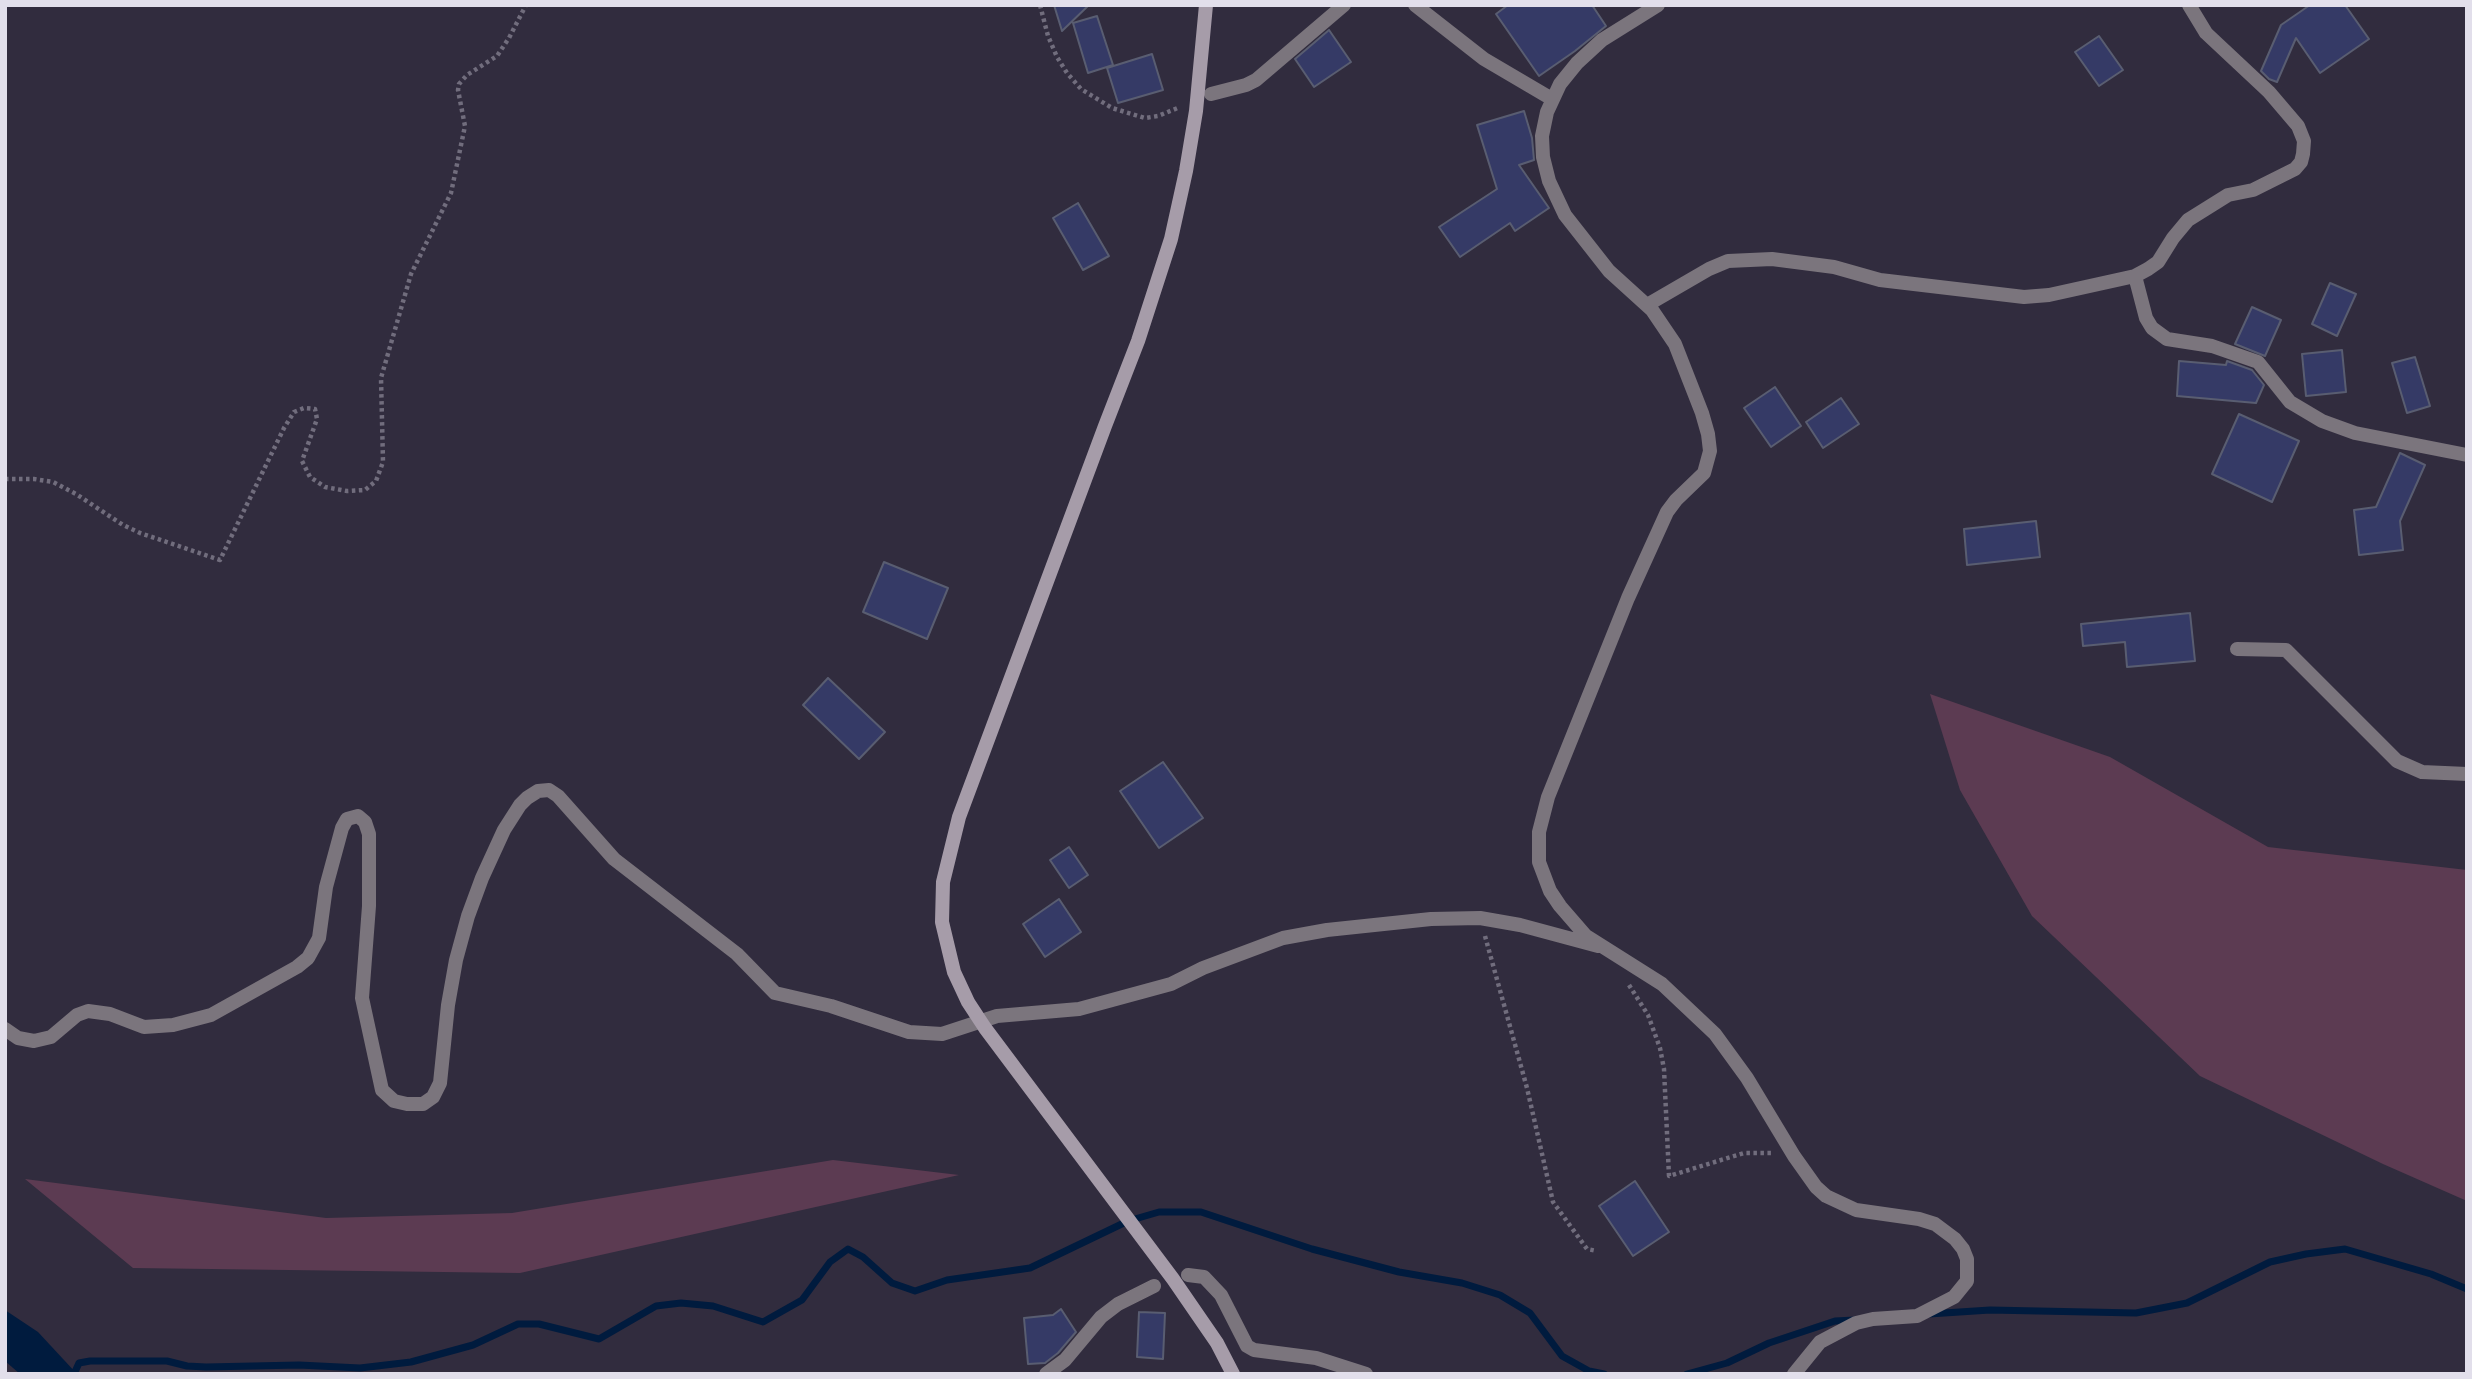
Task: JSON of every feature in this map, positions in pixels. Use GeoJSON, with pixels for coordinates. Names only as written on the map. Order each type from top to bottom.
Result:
{"type":"FeatureCollection","features":[{"type":"Feature","properties":{"kind":"street"},"geometry":{"type":"LineString","coordinates":[[1206,5],[1192,143],[1168,251],[1138,341],[959,817],[946,863],[942,908],[944,936],[954,972],[980,1020],[1173,1279],[1217,1343],[1233,1374]]}},
{"type":"Feature","properties":{"kind":"street"},"geometry":{"type":"LineString","coordinates":[[1211,94],[1256,80],[1343,5]]}},
{"type":"Feature","properties":{"kind":"street"},"geometry":{"type":"LineString","coordinates":[[1415,5],[1484,59],[1552,99]]}},
{"type":"Feature","properties":{"kind":"street"},"geometry":{"type":"LineString","coordinates":[[1658,5],[1602,40],[1560,83],[1547,112],[1542,136],[1543,157],[1549,180],[1565,215],[1609,271],[1647,305],[1662,323],[1678,352],[1702,413],[1710,452],[1704,473],[1667,512],[1628,598],[1548,797],[1539,832],[1539,862],[1550,891],[1576,926],[1598,946],[1662,984],[1715,1034],[1747,1078],[1816,1187],[1841,1204],[1856,1210],[1919,1219],[1945,1230],[1963,1249],[1968,1271],[1962,1288],[1954,1297],[1917,1315],[1856,1323],[1820,1342],[1794,1374]]}},
{"type":"Feature","properties":{"kind":"street"},"geometry":{"type":"LineString","coordinates":[[1647,305],[1728,261],[1772,259],[1833,267],[1880,280],[2024,297],[2049,295],[2135,276],[2158,262],[2188,220],[2228,195],[2253,190],[2295,169],[2303,154],[2304,141],[2298,126],[2269,92],[2206,33],[2189,5]]}},
{"type":"Feature","properties":{"kind":"street"},"geometry":{"type":"LineString","coordinates":[[2135,276],[2146,318],[2152,328],[2167,339],[2213,346],[2258,362],[2290,401],[2322,421],[2355,433],[2467,455]]}},
{"type":"Feature","properties":{"kind":"street"},"geometry":{"type":"LineString","coordinates":[[2237,649],[2286,650],[2398,761],[2423,772],[2467,774]]}},
{"type":"Feature","properties":{"kind":"street"},"geometry":{"type":"LineString","coordinates":[[5,1029],[18,1038],[34,1041],[51,1037],[77,1015],[88,1012],[110,1014],[144,1027],[173,1025],[211,1015],[297,967],[308,958],[319,938],[326,887],[342,828],[347,819],[358,816],[365,822],[369,834],[369,906],[362,998],[382,1090],[394,1101],[423,1104],[433,1097],[440,1083],[448,1005],[456,960],[482,878],[504,830],[520,805],[538,791],[549,790],[558,796],[614,859],[737,954],[775,993],[831,1006],[909,1032],[942,1034],[998,1016],[1079,1009],[1171,984],[1242,952],[1283,938],[1378,924],[1480,918],[1520,925],[1598,946]]}},
{"type":"Feature","properties":{"kind":"street"},"geometry":{"type":"LineString","coordinates":[[1188,1275],[1204,1277],[1221,1294],[1247,1346],[1254,1350],[1317,1358],[1366,1374]]}},
{"type":"Feature","properties":{"kind":"street"},"geometry":{"type":"LineString","coordinates":[[1046,1374],[1065,1360],[1101,1317],[1118,1304],[1154,1286]]}},
{"type":"Feature","properties":{"kind":"path"},"geometry":{"type":"LineString","coordinates":[[5,479],[52,482],[140,533],[220,560],[294,412],[304,408],[315,410],[317,419],[302,460],[310,477],[325,487],[347,491],[365,490],[376,481],[383,462],[381,378],[411,274],[451,193],[465,126],[459,85],[467,75],[497,56],[526,5]]}},
{"type":"Feature","properties":{"kind":"path"},"geometry":{"type":"LineString","coordinates":[[1040,5],[1048,36],[1067,73],[1081,89],[1112,108],[1145,118],[1158,116],[1211,94]]}},
{"type":"Feature","properties":{"kind":"path"},"geometry":{"type":"LineString","coordinates":[[1480,918],[1527,1088],[1553,1202],[1587,1249],[1597,1251]]}},
{"type":"Feature","properties":{"kind":"path"},"geometry":{"type":"LineString","coordinates":[[1623,977],[1648,1015],[1660,1048],[1664,1069],[1670,1176],[1744,1153],[1763,1152],[1794,1156]]}},
{"type":"Feature","properties":{"kind":"shaded area"},"geometry":{"type":"Polygon","coordinates":[[[1930,694],[2110,757],[2268,847],[2467,870],[2467,1201],[2383,1164],[2200,1076],[2032,916],[1960,790],[1930,694]]]}},
{"type":"Feature","properties":{"kind":"shaded area"},"geometry":{"type":"Polygon","coordinates":[[[833,1160],[959,1175],[520,1273],[133,1268],[25,1179],[326,1218],[512,1213],[833,1160]]]}},
{"type":"Feature","properties":{"kind":"water"},"geometry":{"type":"Polygon","coordinates":[[[5,1310],[38,1332],[77,1374],[20,1374],[5,1361],[5,1310]]]}},
{"type":"Feature","properties":{"kind":"building"},"geometry":{"type":"Polygon","coordinates":[[[1054,5],[1089,5],[1062,31],[1054,5]]]}},
{"type":"Feature","properties":{"kind":"building"},"geometry":{"type":"Polygon","coordinates":[[[1508,5],[1592,5],[1606,26],[1539,76],[1496,14],[1508,5]]]}},
{"type":"Feature","properties":{"kind":"building"},"geometry":{"type":"Polygon","coordinates":[[[2310,5],[2345,5],[2369,39],[2320,73],[2296,38],[2277,82],[2269,79],[2261,71],[2281,25],[2310,5]]]}},
{"type":"Feature","properties":{"kind":"building"},"geometry":{"type":"Polygon","coordinates":[[[1097,16],[1113,65],[1088,73],[1073,23],[1097,16]]]}},
{"type":"Feature","properties":{"kind":"building"},"geometry":{"type":"Polygon","coordinates":[[[1329,30],[1351,62],[1314,87],[1295,59],[1329,30]]]}},
{"type":"Feature","properties":{"kind":"building"},"geometry":{"type":"Polygon","coordinates":[[[2099,36],[2123,70],[2099,86],[2075,52],[2099,36]]]}},
{"type":"Feature","properties":{"kind":"building"},"geometry":{"type":"Polygon","coordinates":[[[1152,54],[1163,90],[1118,103],[1107,68],[1152,54]]]}},
{"type":"Feature","properties":{"kind":"building"},"geometry":{"type":"Polygon","coordinates":[[[1524,111],[1532,138],[1534,160],[1519,165],[1549,208],[1515,231],[1510,223],[1460,257],[1439,227],[1497,189],[1477,125],[1524,111]]]}},
{"type":"Feature","properties":{"kind":"building"},"geometry":{"type":"Polygon","coordinates":[[[1078,203],[1109,256],[1083,270],[1053,218],[1078,203]]]}},
{"type":"Feature","properties":{"kind":"building"},"geometry":{"type":"Polygon","coordinates":[[[2330,283],[2356,294],[2337,336],[2312,324],[2330,283]]]}},
{"type":"Feature","properties":{"kind":"building"},"geometry":{"type":"Polygon","coordinates":[[[2252,307],[2281,320],[2265,356],[2235,344],[2252,307]]]}},
{"type":"Feature","properties":{"kind":"building"},"geometry":{"type":"Polygon","coordinates":[[[2342,350],[2346,392],[2306,396],[2302,354],[2342,350]]]}},
{"type":"Feature","properties":{"kind":"building"},"geometry":{"type":"Polygon","coordinates":[[[2415,357],[2430,406],[2407,413],[2392,363],[2415,357]]]}},
{"type":"Feature","properties":{"kind":"building"},"geometry":{"type":"Polygon","coordinates":[[[2179,361],[2226,365],[2227,361],[2252,370],[2264,385],[2256,403],[2177,396],[2179,361]]]}},
{"type":"Feature","properties":{"kind":"building"},"geometry":{"type":"Polygon","coordinates":[[[1775,387],[1801,426],[1771,447],[1744,408],[1775,387]]]}},
{"type":"Feature","properties":{"kind":"building"},"geometry":{"type":"Polygon","coordinates":[[[1841,398],[1859,424],[1823,448],[1806,422],[1841,398]]]}},
{"type":"Feature","properties":{"kind":"building"},"geometry":{"type":"Polygon","coordinates":[[[2239,414],[2299,441],[2272,502],[2212,474],[2239,414]]]}},
{"type":"Feature","properties":{"kind":"building"},"geometry":{"type":"Polygon","coordinates":[[[2400,453],[2425,465],[2400,521],[2403,550],[2359,555],[2354,510],[2376,507],[2400,453]]]}},
{"type":"Feature","properties":{"kind":"building"},"geometry":{"type":"Polygon","coordinates":[[[2036,521],[2040,557],[1967,565],[1964,529],[2036,521]]]}},
{"type":"Feature","properties":{"kind":"building"},"geometry":{"type":"Polygon","coordinates":[[[884,562],[948,588],[927,639],[863,612],[884,562]]]}},
{"type":"Feature","properties":{"kind":"building"},"geometry":{"type":"Polygon","coordinates":[[[2190,613],[2195,661],[2127,667],[2125,642],[2083,646],[2081,624],[2190,613]]]}},
{"type":"Feature","properties":{"kind":"building"},"geometry":{"type":"Polygon","coordinates":[[[828,678],[885,732],[859,759],[803,705],[828,678]]]}},
{"type":"Feature","properties":{"kind":"building"},"geometry":{"type":"Polygon","coordinates":[[[1163,762],[1203,818],[1159,848],[1120,791],[1163,762]]]}},
{"type":"Feature","properties":{"kind":"building"},"geometry":{"type":"Polygon","coordinates":[[[1069,847],[1088,875],[1069,888],[1050,860],[1069,847]]]}},
{"type":"Feature","properties":{"kind":"building"},"geometry":{"type":"Polygon","coordinates":[[[1059,899],[1081,932],[1045,957],[1023,924],[1059,899]]]}},
{"type":"Feature","properties":{"kind":"building"},"geometry":{"type":"Polygon","coordinates":[[[1635,1181],[1669,1232],[1633,1256],[1599,1206],[1635,1181]]]}},
{"type":"Feature","properties":{"kind":"building"},"geometry":{"type":"Polygon","coordinates":[[[1061,1309],[1076,1332],[1058,1353],[1045,1363],[1028,1364],[1024,1318],[1053,1315],[1061,1309]]]}},
{"type":"Feature","properties":{"kind":"building"},"geometry":{"type":"Polygon","coordinates":[[[1139,1312],[1165,1313],[1163,1359],[1137,1357],[1139,1312]]]}},
{"type":"Feature","properties":{"kind":"waterway"},"geometry":{"type":"LineString","coordinates":[[74,1374],[79,1363],[90,1361],[167,1361],[206,1367],[299,1365],[360,1368],[411,1362],[473,1345],[518,1324],[539,1324],[599,1339],[656,1306],[681,1303],[713,1306],[763,1322],[802,1300],[830,1262],[848,1249],[863,1257],[892,1283],[915,1291],[947,1280],[1030,1268],[1128,1221],[1159,1212],[1201,1212],[1312,1249],[1399,1272],[1462,1283],[1500,1295],[1530,1313],[1562,1356],[1589,1371],[1604,1374]]}},
{"type":"Feature","properties":{"kind":"waterway"},"geometry":{"type":"LineString","coordinates":[[1929,1314],[1990,1310],[2136,1313],[2187,1303],[2270,1262],[2345,1249],[2431,1274],[2467,1289]]}},
{"type":"Feature","properties":{"kind":"waterway"},"geometry":{"type":"LineString","coordinates":[[1687,1374],[1727,1363],[1769,1343],[1835,1321],[1855,1320]]}}]}
